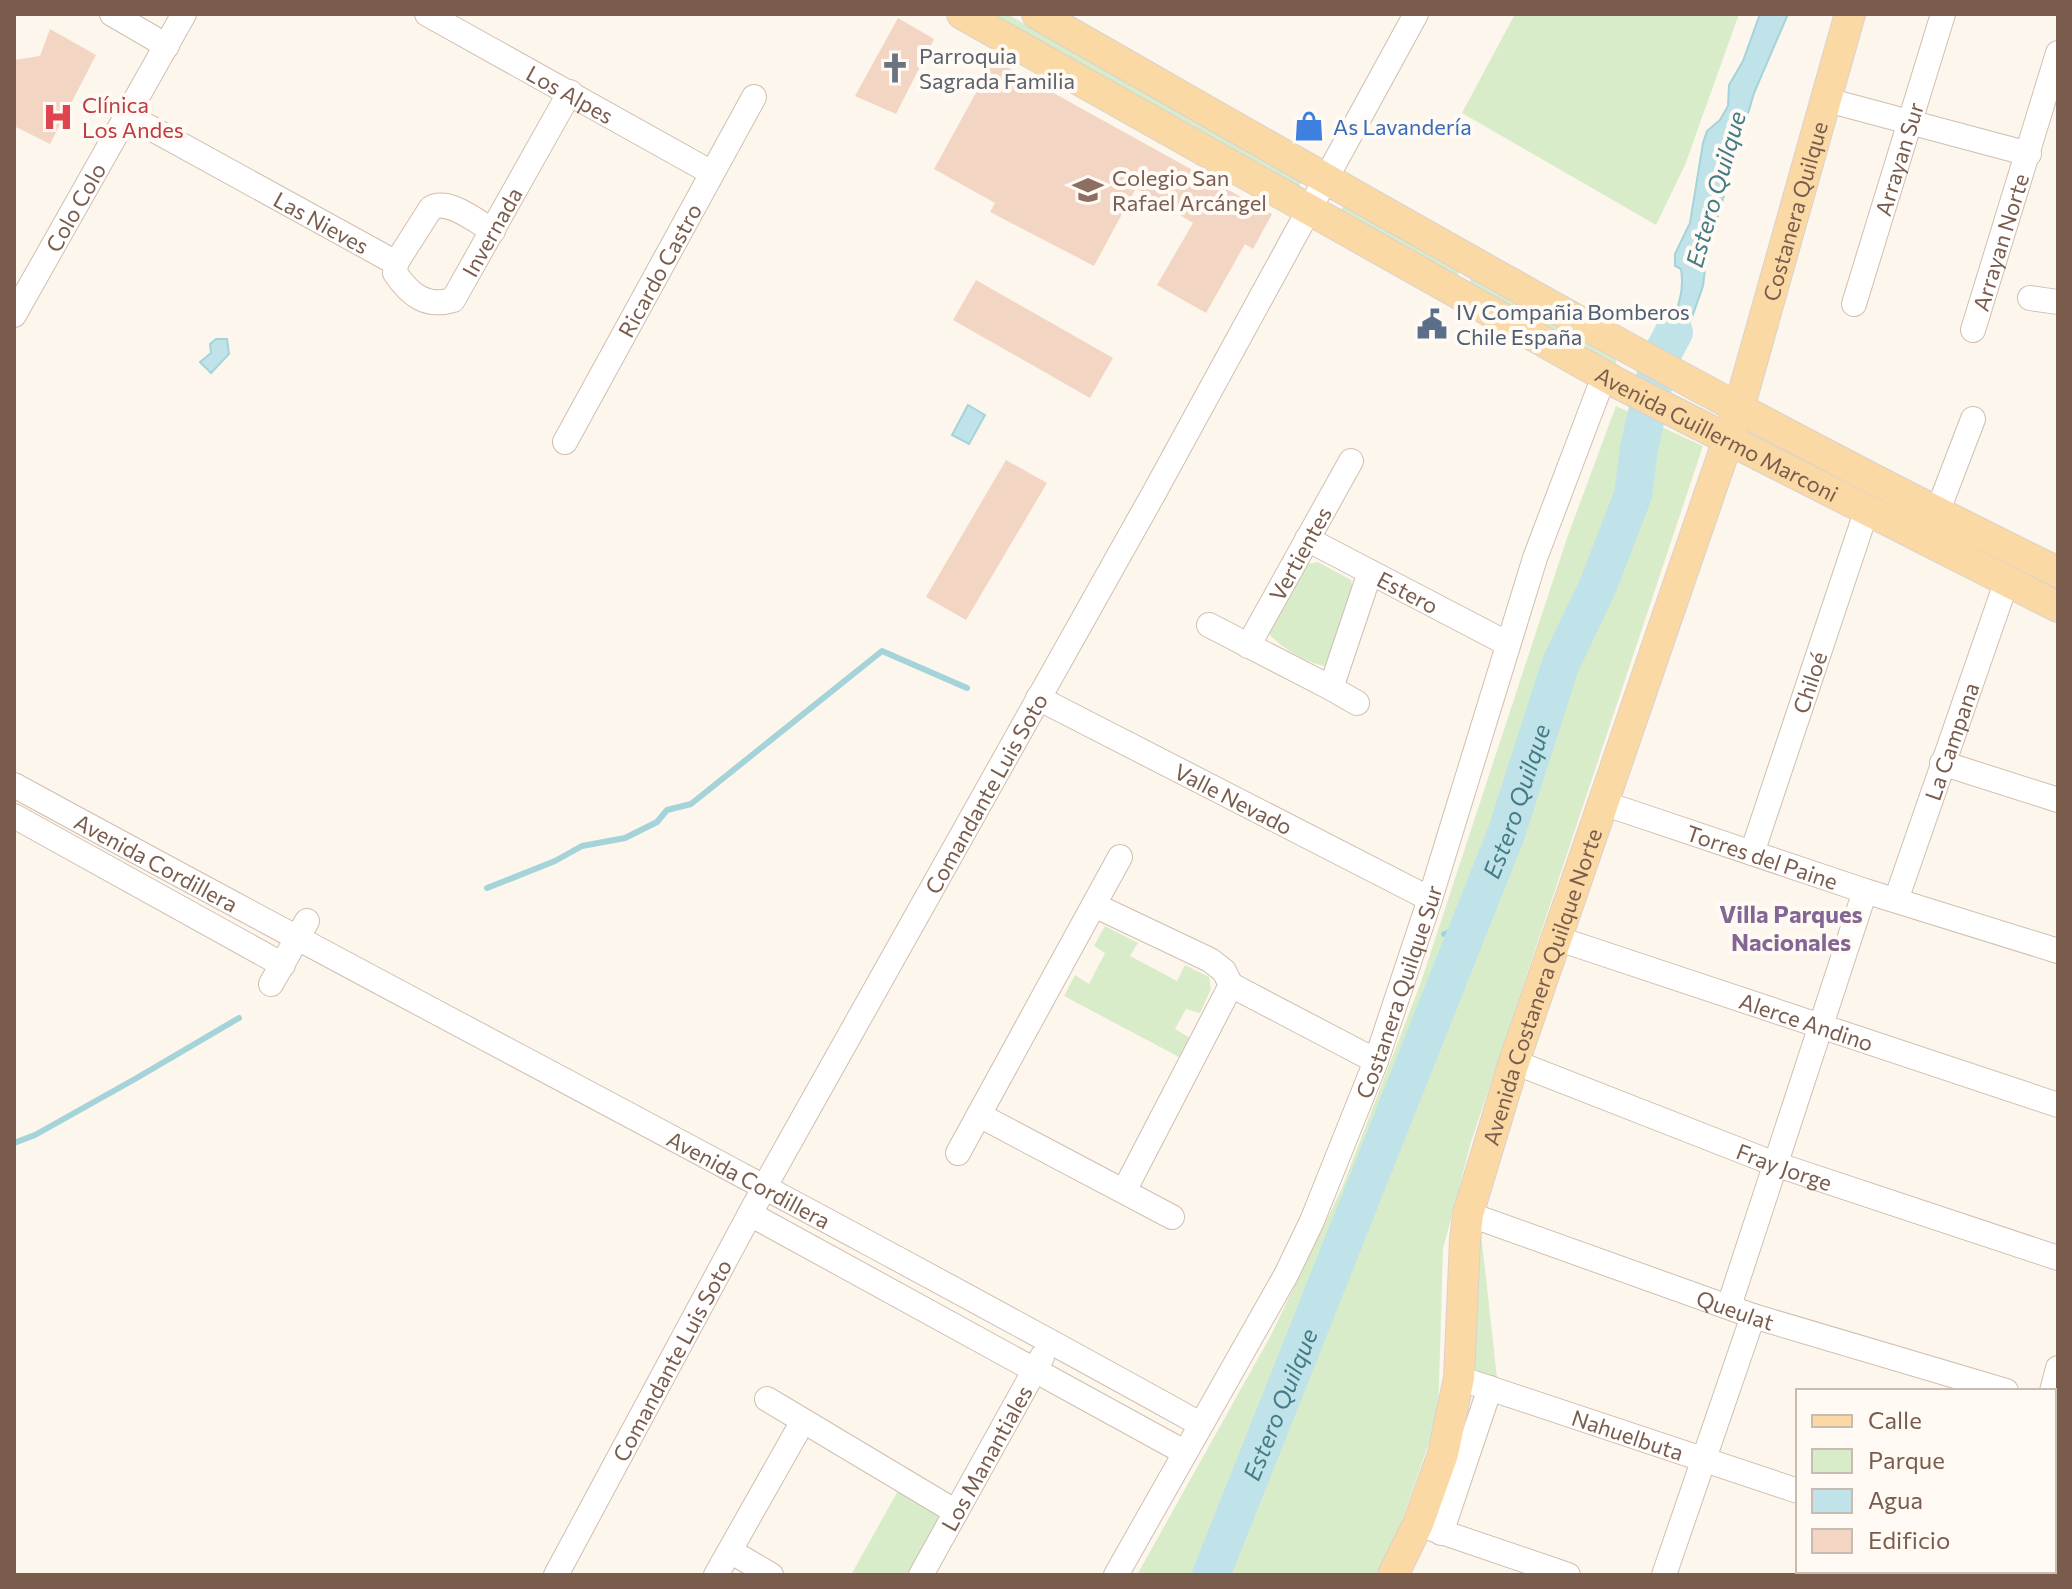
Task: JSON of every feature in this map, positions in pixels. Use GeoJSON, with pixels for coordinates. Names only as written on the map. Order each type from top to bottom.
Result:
{"type":"FeatureCollection","features":[{"type":"Feature","properties":{"kind":"main road","name":"Avenida Guillermo Marconi"},"geometry":{"type":"LineString","coordinates":[[962,14],[1611,380],[2058,607]]}},
{"type":"Feature","properties":{"kind":"main road","name":"Avenida Guillermo Marconi"},"geometry":{"type":"LineString","coordinates":[[1037,14],[1632,352],[1937,513],[2058,572]]}},
{"type":"Feature","properties":{"kind":"main road","name":"Costanera Quilque"},"geometry":{"type":"LineString","coordinates":[[1739,408],[1850,14]]}},
{"type":"Feature","properties":{"kind":"main road"},"geometry":{"type":"LineString","coordinates":[[1456,292],[1472,261]]}},
{"type":"Feature","properties":{"kind":"main road","name":"Avenida Costanera Quilque Norte"},"geometry":{"type":"LineString","coordinates":[[1393,1575],[1429,1529],[1459,1378],[1468,1214],[1514,1062],[1739,408]]}},
{"type":"Feature","properties":{"kind":"street"},"geometry":{"type":"LineString","coordinates":[[112,14],[167,46]]}},
{"type":"Feature","properties":{"kind":"street","name":"Colo Colo"},"geometry":{"type":"LineString","coordinates":[[14,315],[184,14]]}},
{"type":"Feature","properties":{"kind":"street","name":"Los Alpes"},"geometry":{"type":"LineString","coordinates":[[427,14],[712,173]]}},
{"type":"Feature","properties":{"kind":"street","name":"Comandante Luis Soto"},"geometry":{"type":"LineString","coordinates":[[556,1575],[765,1186],[1154,493],[1416,14]]}},
{"type":"Feature","properties":{"kind":"street","name":"Arrayan Sur"},"geometry":{"type":"LineString","coordinates":[[1854,304],[1943,14]]}},
{"type":"Feature","properties":{"kind":"street","name":"Arrayan Norte"},"geometry":{"type":"LineString","coordinates":[[1973,330],[2058,53]]}},
{"type":"Feature","properties":{"kind":"street","name":"Invernada"},"geometry":{"type":"LineString","coordinates":[[396,263],[395,273],[406,289],[422,299],[440,304],[453,300],[570,92]]}},
{"type":"Feature","properties":{"kind":"street","name":"Ricardo Castro"},"geometry":{"type":"LineString","coordinates":[[565,442],[754,97]]}},
{"type":"Feature","properties":{"kind":"street","name":"Arrayan Norte"},"geometry":{"type":"LineString","coordinates":[[1827,100],[2029,154]]}},
{"type":"Feature","properties":{"kind":"street","name":"Las Nieves"},"geometry":{"type":"LineString","coordinates":[[127,115],[396,263]]}},
{"type":"Feature","properties":{"kind":"street"},"geometry":{"type":"LineString","coordinates":[[396,263],[431,208],[438,204],[448,206],[493,231]]}},
{"type":"Feature","properties":{"kind":"street"},"geometry":{"type":"LineString","coordinates":[[2030,298],[2058,302]]}},
{"type":"Feature","properties":{"kind":"street","name":"Costanera Quilque Sur"},"geometry":{"type":"LineString","coordinates":[[1116,1575],[1286,1275],[1305,1235],[1376,1061],[1430,899],[1535,558],[1611,380]]}},
{"type":"Feature","properties":{"kind":"street"},"geometry":{"type":"LineString","coordinates":[[1937,513],[1973,419]]}},
{"type":"Feature","properties":{"kind":"street","name":"Vertientes"},"geometry":{"type":"LineString","coordinates":[[1248,646],[1351,461]]}},
{"type":"Feature","properties":{"kind":"street","name":"Chiloé"},"geometry":{"type":"LineString","coordinates":[[1752,853],[1866,512]]}},
{"type":"Feature","properties":{"kind":"street","name":"Estero"},"geometry":{"type":"LineString","coordinates":[[1307,539],[1508,644]]}},
{"type":"Feature","properties":{"kind":"street"},"geometry":{"type":"LineString","coordinates":[[1331,688],[1370,572]]}},
{"type":"Feature","properties":{"kind":"street","name":"La Campana"},"geometry":{"type":"LineString","coordinates":[[1896,900],[2006,583]]}},
{"type":"Feature","properties":{"kind":"street"},"geometry":{"type":"LineString","coordinates":[[1209,625],[1357,703]]}},
{"type":"Feature","properties":{"kind":"street","name":"Valle Nevado"},"geometry":{"type":"LineString","coordinates":[[1038,698],[1430,899]]}},
{"type":"Feature","properties":{"kind":"street"},"geometry":{"type":"LineString","coordinates":[[1942,763],[2058,800]]}},
{"type":"Feature","properties":{"kind":"street","name":"Avenida Cordillera"},"geometry":{"type":"LineString","coordinates":[[14,785],[302,930],[1200,1424]]}},
{"type":"Feature","properties":{"kind":"street","name":"Torres del Paine"},"geometry":{"type":"LineString","coordinates":[[1603,803],[1865,891],[2058,951]]}},
{"type":"Feature","properties":{"kind":"street","name":"Avenida Cordillera"},"geometry":{"type":"LineString","coordinates":[[14,816],[277,974],[302,930]]}},
{"type":"Feature","properties":{"kind":"street"},"geometry":{"type":"LineString","coordinates":[[958,1153],[1120,857]]}},
{"type":"Feature","properties":{"kind":"street"},"geometry":{"type":"LineString","coordinates":[[1729,1306],[1865,891]]}},
{"type":"Feature","properties":{"kind":"street"},"geometry":{"type":"LineString","coordinates":[[1094,905],[1210,960],[1224,971],[1231,985],[1376,1061]]}},
{"type":"Feature","properties":{"kind":"street","name":"Alerce Andino"},"geometry":{"type":"LineString","coordinates":[[1556,938],[2058,1105]]}},
{"type":"Feature","properties":{"kind":"street"},"geometry":{"type":"LineString","coordinates":[[1124,1191],[1231,985]]}},
{"type":"Feature","properties":{"kind":"street","name":"Fray Jorge"},"geometry":{"type":"LineString","coordinates":[[1514,1062],[1775,1164],[2058,1258]]}},
{"type":"Feature","properties":{"kind":"street"},"geometry":{"type":"LineString","coordinates":[[979,1115],[1172,1217]]}},
{"type":"Feature","properties":{"kind":"street","name":"Avenida Cordillera"},"geometry":{"type":"LineString","coordinates":[[750,1214],[1184,1452]]}},
{"type":"Feature","properties":{"kind":"street","name":"Queulat"},"geometry":{"type":"LineString","coordinates":[[1468,1214],[1753,1316],[1999,1389]]}},
{"type":"Feature","properties":{"kind":"street"},"geometry":{"type":"LineString","coordinates":[[1664,1575],[1753,1316]]}},
{"type":"Feature","properties":{"kind":"street","name":"Los Manantiales"},"geometry":{"type":"LineString","coordinates":[[921,1575],[1050,1341]]}},
{"type":"Feature","properties":{"kind":"street"},"geometry":{"type":"LineString","coordinates":[[2053,1389],[2058,1368]]}},
{"type":"Feature","properties":{"kind":"street","name":"Nahuelbuta"},"geometry":{"type":"LineString","coordinates":[[1459,1378],[1796,1490]]}},
{"type":"Feature","properties":{"kind":"street","name":"Avenida Costanera Quilque Norte"},"geometry":{"type":"LineString","coordinates":[[1429,1529],[1490,1388]]}},
{"type":"Feature","properties":{"kind":"street"},"geometry":{"type":"LineString","coordinates":[[767,1399],[956,1512]]}},
{"type":"Feature","properties":{"kind":"street"},"geometry":{"type":"LineString","coordinates":[[716,1575],[803,1421]]}},
{"type":"Feature","properties":{"kind":"street"},"geometry":{"type":"LineString","coordinates":[[1429,1529],[1568,1575]]}},
{"type":"Feature","properties":{"kind":"street"},"geometry":{"type":"LineString","coordinates":[[730,1551],[771,1575]]}},
{"type":"Feature","properties":{"kind":"green space"},"geometry":{"type":"Polygon","coordinates":[[[981,14],[1007,14],[1302,181],[1296,192],[981,14]]]}},
{"type":"Feature","properties":{"kind":"green space"},"geometry":{"type":"Polygon","coordinates":[[[1515,14],[1739,14],[1685,165],[1656,225],[1462,113],[1515,14]]]}},
{"type":"Feature","properties":{"kind":"green space"},"geometry":{"type":"Polygon","coordinates":[[[1344,205],[1460,270],[1455,281],[1338,215],[1344,205]]]}},
{"type":"Feature","properties":{"kind":"green space"},"geometry":{"type":"Polygon","coordinates":[[[1473,275],[1617,356],[1615,369],[1466,288],[1473,275]]]}},
{"type":"Feature","properties":{"kind":"green space"},"geometry":{"type":"Polygon","coordinates":[[[1616,406],[1703,446],[1471,1142],[1443,1249],[1438,1417],[1399,1529],[1376,1575],[1137,1575],[1270,1337],[1342,1188],[1421,982],[1567,538],[1616,406]]]}},
{"type":"Feature","properties":{"kind":"green space"},"geometry":{"type":"Polygon","coordinates":[[[1318,562],[1351,580],[1353,592],[1329,666],[1296,655],[1269,634],[1308,564],[1318,562]]]}},
{"type":"Feature","properties":{"kind":"green space"},"geometry":{"type":"Polygon","coordinates":[[[1105,926],[1138,943],[1130,956],[1177,981],[1185,965],[1209,977],[1211,989],[1200,1013],[1186,1009],[1175,1029],[1190,1038],[1179,1057],[1064,996],[1075,975],[1089,984],[1105,953],[1094,946],[1105,926]]]}},
{"type":"Feature","properties":{"kind":"green space"},"geometry":{"type":"Polygon","coordinates":[[[1476,1230],[1481,1233],[1497,1378],[1473,1370],[1476,1230]]]}},
{"type":"Feature","properties":{"kind":"green space"},"geometry":{"type":"Polygon","coordinates":[[[899,1489],[946,1515],[912,1575],[851,1575],[899,1489]]]}},
{"type":"Feature","properties":{"kind":"water"},"geometry":{"type":"Polygon","coordinates":[[[1760,14],[1788,14],[1754,93],[1707,253],[1703,286],[1691,320],[1672,350],[1672,366],[1646,350],[1663,335],[1679,303],[1682,280],[1681,269],[1675,266],[1675,254],[1690,223],[1703,143],[1707,131],[1720,120],[1728,106],[1729,85],[1743,61],[1760,14]]]}},
{"type":"Feature","properties":{"kind":"water"},"geometry":{"type":"Polygon","coordinates":[[[216,339],[227,339],[229,354],[211,373],[200,362],[211,353],[210,344],[216,339]]]}},
{"type":"Feature","properties":{"kind":"water"},"geometry":{"type":"Polygon","coordinates":[[[968,405],[985,415],[969,444],[952,435],[968,405]]]}},
{"type":"Feature","properties":{"kind":"building","name":"Parroquia Sagrada Familia"},"geometry":{"type":"Polygon","coordinates":[[[898,18],[934,39],[896,114],[855,96],[898,18]]]}},
{"type":"Feature","properties":{"kind":"building"},"geometry":{"type":"Polygon","coordinates":[[[50,29],[96,55],[50,144],[14,126],[14,60],[40,56],[50,29]]]}},
{"type":"Feature","properties":{"kind":"building","name":"Colegio San Rafael Arcángel"},"geometry":{"type":"Polygon","coordinates":[[[994,60],[1272,214],[1253,249],[1245,244],[1206,313],[1157,285],[1193,223],[1136,188],[1094,266],[990,212],[995,203],[934,169],[994,60]]]}},
{"type":"Feature","properties":{"kind":"building"},"geometry":{"type":"Polygon","coordinates":[[[976,280],[1113,358],[1090,398],[953,320],[976,280]]]}},
{"type":"Feature","properties":{"kind":"building"},"geometry":{"type":"Polygon","coordinates":[[[1006,460],[1047,483],[966,620],[926,597],[1006,460]]]}},
{"type":"Feature","properties":{"kind":"waterway","name":"Estero Quilque"},"geometry":{"type":"LineString","coordinates":[[1211,1575],[1506,834],[1561,663],[1597,588],[1633,495],[1639,448],[1659,360],[1674,332]]}},
{"type":"Feature","properties":{"kind":"waterway"},"geometry":{"type":"LineString","coordinates":[[487,888],[555,861],[582,846],[625,838],[657,822],[667,810],[691,804],[882,651],[967,688]]}},
{"type":"Feature","properties":{"kind":"waterway"},"geometry":{"type":"LineString","coordinates":[[1444,934],[1469,926]]}},
{"type":"Feature","properties":{"kind":"waterway"},"geometry":{"type":"LineString","coordinates":[[14,1143],[35,1135],[239,1018]]}},
{"type":"Feature","properties":{"kind":"place","name":"Parroquia Sagrada Familia"},"geometry":{"type":"Point","coordinates":[895,68]}},
{"type":"Feature","properties":{"kind":"place","name":"Clínica Los Andes"},"geometry":{"type":"Point","coordinates":[58,117]}},
{"type":"Feature","properties":{"kind":"place","name":"As Lavandería"},"geometry":{"type":"Point","coordinates":[1309,126]}},
{"type":"Feature","properties":{"kind":"place","name":"Colegio San Rafael Arcángel"},"geometry":{"type":"Point","coordinates":[1088,190]}},
{"type":"Feature","properties":{"kind":"place","name":"IV Compañia Bomberos Chile España"},"geometry":{"type":"Point","coordinates":[1432,324]}},
{"type":"Feature","properties":{"kind":"district","name":"Villa Parques Nacionales"},"geometry":{"type":"Point","coordinates":[1791,927]}}]}
